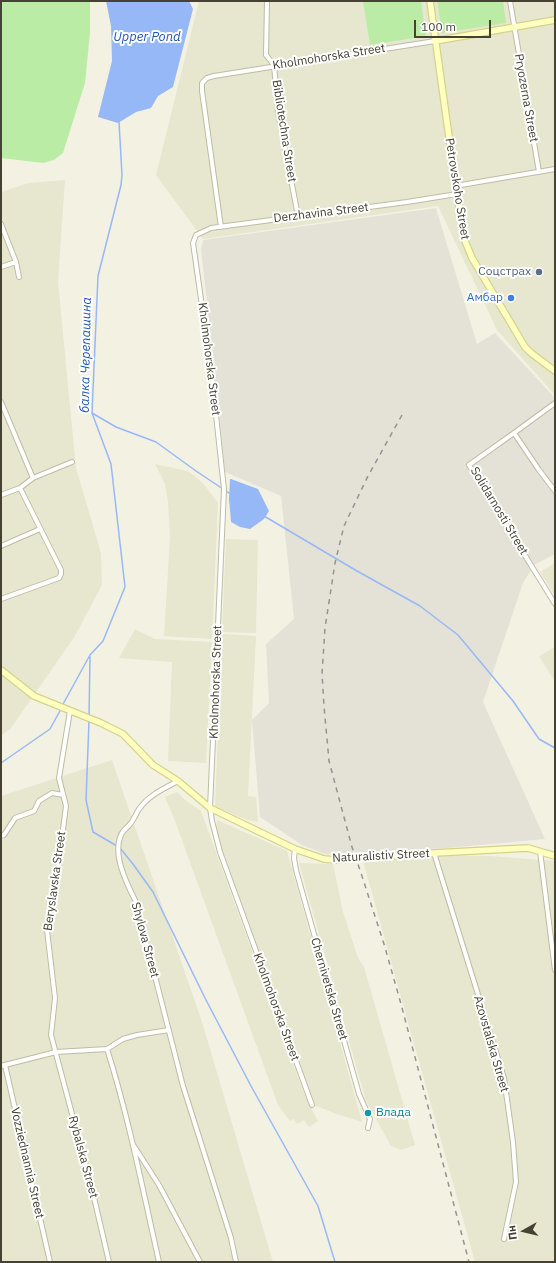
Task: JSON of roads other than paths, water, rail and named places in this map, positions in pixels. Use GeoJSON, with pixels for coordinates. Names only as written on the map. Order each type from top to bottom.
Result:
{"type":"FeatureCollection","features":[{"type":"Feature","properties":{"kind":"street","name":"Bibliotechna Street"},"geometry":{"type":"LineString","coordinates":[[267,1],[266,55],[274,65],[278,112],[298,216]]}},
{"type":"Feature","properties":{"kind":"street","name":"Petrovskoho Street"},"geometry":{"type":"LineString","coordinates":[[430,1],[456,194],[465,241],[472,258],[525,347],[530,353],[555,371]]}},
{"type":"Feature","properties":{"kind":"street","name":"Pryozerna Street"},"geometry":{"type":"LineString","coordinates":[[510,1],[539,172]]}},
{"type":"Feature","properties":{"kind":"street","name":"Kholmohorska Street"},"geometry":{"type":"LineString","coordinates":[[221,227],[202,83],[207,78],[274,65],[555,20]]}},
{"type":"Feature","properties":{"kind":"street"},"geometry":{"type":"LineString","coordinates":[[456,186],[555,169]]}},
{"type":"Feature","properties":{"kind":"street","name":"Derzhavina Street"},"geometry":{"type":"LineString","coordinates":[[193,243],[196,235],[210,228],[407,202],[456,194]]}},
{"type":"Feature","properties":{"kind":"street"},"geometry":{"type":"LineString","coordinates":[[1,224],[16,262],[19,278]]}},
{"type":"Feature","properties":{"kind":"street","name":"Kholmohorska Street"},"geometry":{"type":"LineString","coordinates":[[193,243],[211,369],[224,489],[210,808],[220,852],[312,1105]]}},
{"type":"Feature","properties":{"kind":"street"},"geometry":{"type":"LineString","coordinates":[[1,267],[16,262]]}},
{"type":"Feature","properties":{"kind":"street"},"geometry":{"type":"LineString","coordinates":[[1,402],[33,478]]}},
{"type":"Feature","properties":{"kind":"street","name":"Solidarnosti Street"},"geometry":{"type":"LineString","coordinates":[[555,403],[469,465],[555,604]]}},
{"type":"Feature","properties":{"kind":"street"},"geometry":{"type":"LineString","coordinates":[[514,433],[539,470],[555,490]]}},
{"type":"Feature","properties":{"kind":"street"},"geometry":{"type":"LineString","coordinates":[[1,495],[20,488],[33,478],[72,462]]}},
{"type":"Feature","properties":{"kind":"street"},"geometry":{"type":"LineString","coordinates":[[1,599],[59,578],[62,574],[20,488]]}},
{"type":"Feature","properties":{"kind":"street"},"geometry":{"type":"LineString","coordinates":[[1,546],[40,529]]}},
{"type":"Feature","properties":{"kind":"street","name":"Naturalistiv Street"},"geometry":{"type":"LineString","coordinates":[[1,670],[34,696],[101,723],[123,734],[153,765],[178,781],[210,808],[295,849],[336,860],[528,848],[555,856]]}},
{"type":"Feature","properties":{"kind":"street","name":"Beryslavska Street"},"geometry":{"type":"LineString","coordinates":[[56,1052],[51,1035],[55,998],[47,930],[66,806],[59,778],[70,711]]}},
{"type":"Feature","properties":{"kind":"street","name":"Shylova Street"},"geometry":{"type":"LineString","coordinates":[[178,781],[156,792],[142,804],[131,823],[121,834],[119,848],[120,864],[125,880],[136,902],[183,1086],[231,1238],[236,1262]]}},
{"type":"Feature","properties":{"kind":"street"},"geometry":{"type":"LineString","coordinates":[[1,836],[4,835],[15,818],[34,811],[39,801],[52,793],[63,795]]}},
{"type":"Feature","properties":{"kind":"street","name":"Chernivetska Street"},"geometry":{"type":"LineString","coordinates":[[295,849],[294,858],[296,870],[359,1094],[370,1119],[368,1128]]}},
{"type":"Feature","properties":{"kind":"street"},"geometry":{"type":"LineString","coordinates":[[540,851],[555,970]]}},
{"type":"Feature","properties":{"kind":"street","name":"Azovstalska Street"},"geometry":{"type":"LineString","coordinates":[[434,853],[504,1078],[513,1142],[516,1182],[504,1240]]}},
{"type":"Feature","properties":{"kind":"street"},"geometry":{"type":"LineString","coordinates":[[3,1065],[56,1052],[107,1049],[123,1039],[169,1030]]}},
{"type":"Feature","properties":{"kind":"street"},"geometry":{"type":"LineString","coordinates":[[107,1049],[114,1069],[159,1262]]}},
{"type":"Feature","properties":{"kind":"street","name":"Rybalska Street"},"geometry":{"type":"LineString","coordinates":[[56,1052],[92,1189],[109,1262]]}},
{"type":"Feature","properties":{"kind":"street","name":"Vozziednannia Street"},"geometry":{"type":"LineString","coordinates":[[3,1065],[50,1262]]}},
{"type":"Feature","properties":{"kind":"street"},"geometry":{"type":"LineString","coordinates":[[132,1143],[159,1185],[200,1262]]}},
{"type":"Feature","properties":{"kind":"water","name":"Upper Pond"},"geometry":{"type":"Polygon","coordinates":[[[106,1],[189,1],[193,9],[173,87],[158,96],[151,108],[136,112],[118,123],[98,117],[112,61],[111,26],[106,1]]]}},
{"type":"Feature","properties":{"kind":"water"},"geometry":{"type":"Polygon","coordinates":[[[230,479],[258,489],[269,511],[264,519],[250,529],[240,527],[231,522],[229,499],[230,479]]]}},
{"type":"Feature","properties":{"kind":"waterway","name":"балка Черепашина"},"geometry":{"type":"LineString","coordinates":[[62,706],[90,655],[103,641],[125,587],[111,464],[92,413],[98,276],[121,185],[122,175],[119,122]]}},
{"type":"Feature","properties":{"kind":"waterway"},"geometry":{"type":"LineString","coordinates":[[92,413],[116,427],[156,442],[229,493]]}},
{"type":"Feature","properties":{"kind":"waterway"},"geometry":{"type":"LineString","coordinates":[[264,516],[420,606],[458,635],[513,701],[539,739],[555,748]]}},
{"type":"Feature","properties":{"kind":"waterway"},"geometry":{"type":"LineString","coordinates":[[89,717],[90,657]]}},
{"type":"Feature","properties":{"kind":"waterway","name":"балка Черепашина"},"geometry":{"type":"LineString","coordinates":[[1,763],[50,729],[61,709]]}},
{"type":"Feature","properties":{"kind":"waterway"},"geometry":{"type":"LineString","coordinates":[[89,721],[86,800],[93,832],[117,846]]}},
{"type":"Feature","properties":{"kind":"waterway"},"geometry":{"type":"LineString","coordinates":[[120,848],[153,892],[205,998],[251,1086],[318,1206],[335,1262]]}},
{"type":"Feature","properties":{"kind":"railway"},"geometry":{"type":"LineString","coordinates":[[402,415],[368,476],[344,526],[335,563],[325,628],[322,674],[324,706],[329,761],[352,847],[384,944],[401,1004],[469,1262]]}},
{"type":"Feature","properties":{"kind":"place","name":"Соцстрах"},"geometry":{"type":"Point","coordinates":[539,272]}},
{"type":"Feature","properties":{"kind":"place","name":"Амбар"},"geometry":{"type":"Point","coordinates":[511,298]}},
{"type":"Feature","properties":{"kind":"place","name":"Влада"},"geometry":{"type":"Point","coordinates":[368,1113]}}]}
